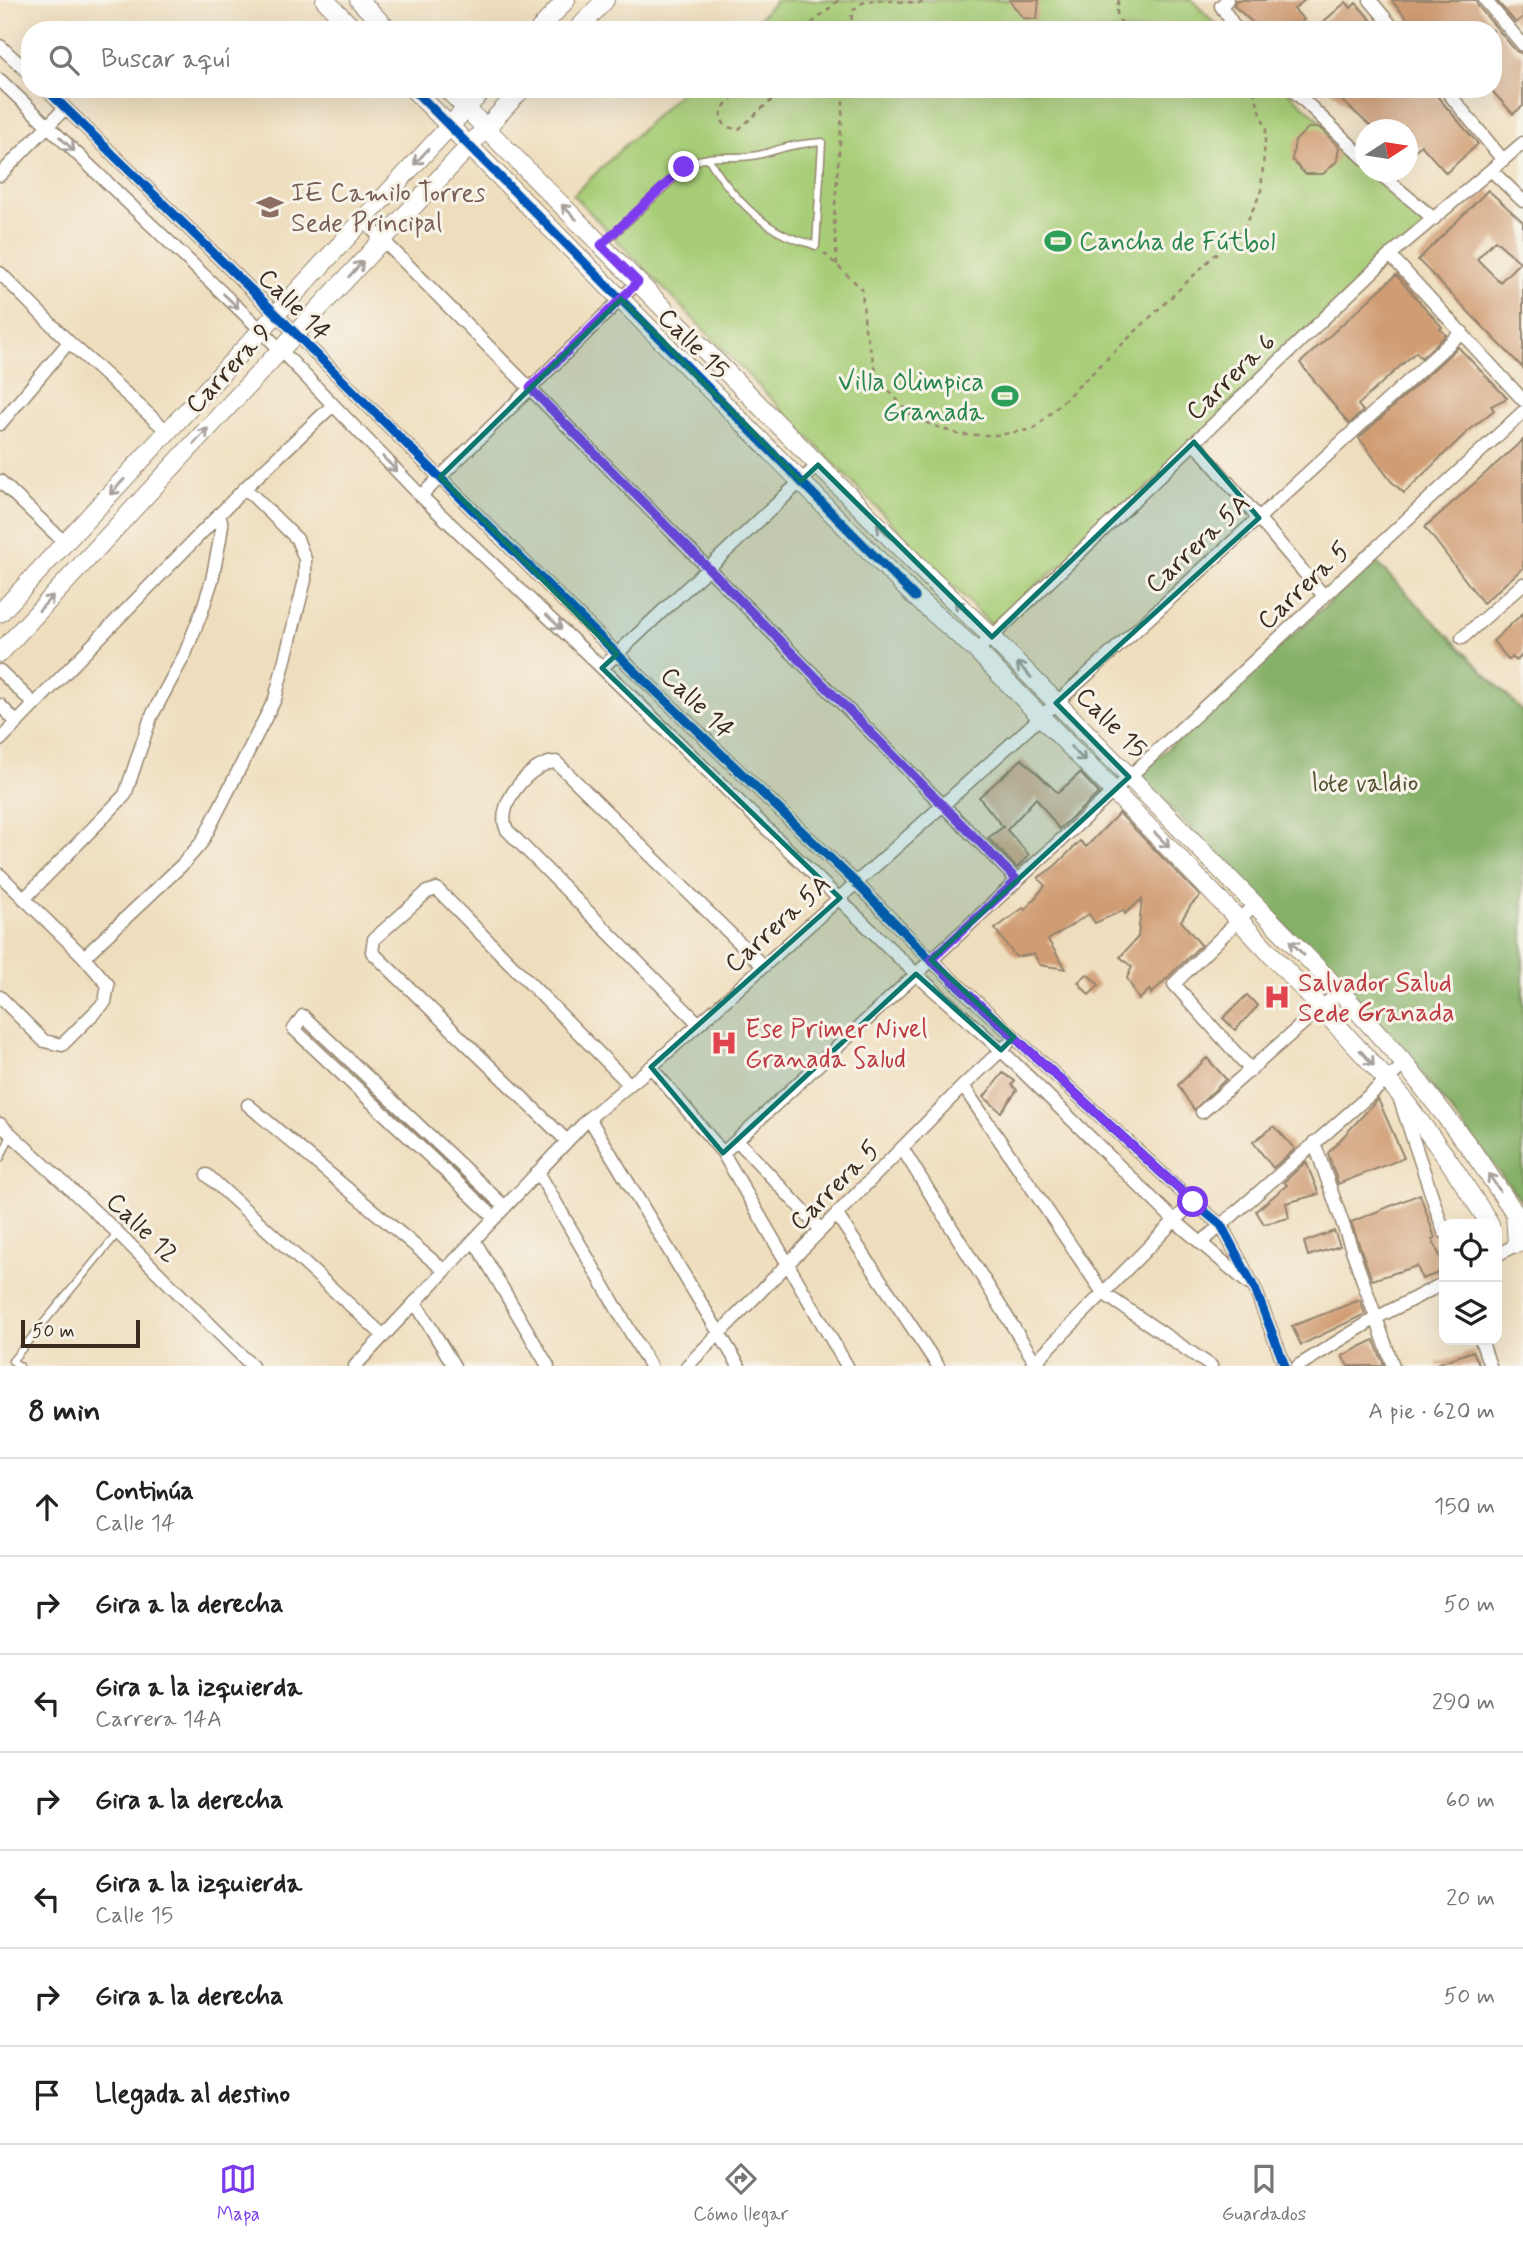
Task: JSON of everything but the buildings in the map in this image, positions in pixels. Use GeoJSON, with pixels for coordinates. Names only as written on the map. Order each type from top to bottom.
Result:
{"type":"FeatureCollection","features":[{"type":"Feature","properties":{"kind":"street"},"geometry":{"type":"LineString","coordinates":[[325,0],[345,21]]}},
{"type":"Feature","properties":{"kind":"street"},"geometry":{"type":"LineString","coordinates":[[359,0],[379,21]]}},
{"type":"Feature","properties":{"kind":"street"},"geometry":{"type":"LineString","coordinates":[[547,21],[566,0]]}},
{"type":"Feature","properties":{"kind":"street"},"geometry":{"type":"LineString","coordinates":[[585,21],[605,0]]}},
{"type":"Feature","properties":{"kind":"street"},"geometry":{"type":"LineString","coordinates":[[1370,0],[1388,21]]}},
{"type":"Feature","properties":{"kind":"street"},"geometry":{"type":"LineString","coordinates":[[1485,0],[1523,45]]}},
{"type":"Feature","properties":{"kind":"street"},"geometry":{"type":"LineString","coordinates":[[1224,3],[1233,21]]}},
{"type":"Feature","properties":{"kind":"street"},"geometry":{"type":"LineString","coordinates":[[0,46],[21,66]]}},
{"type":"Feature","properties":{"kind":"street","name":"Calle 14"},"geometry":{"type":"LineString","coordinates":[[0,80],[261,330],[421,496],[916,974],[1001,1051],[1174,1220],[1255,1289]]}},
{"type":"Feature","properties":{"kind":"street","name":"Calle 14"},"geometry":{"type":"LineString","coordinates":[[55,98],[617,654],[856,883],[931,960],[1221,1225],[1255,1289],[1285,1366]]}},
{"type":"Feature","properties":{"kind":"street","name":"Calle 15"},"geometry":{"type":"LineString","coordinates":[[422,98],[915,597],[977,652],[1239,920],[1392,1086],[1449,1161],[1487,1219]]}},
{"type":"Feature","properties":{"kind":"street","name":"Calle 15"},"geometry":{"type":"LineString","coordinates":[[456,98],[1340,991],[1405,1064],[1471,1149],[1515,1213],[1521,1247]]}},
{"type":"Feature","properties":{"kind":"street","name":"Carrera 9"},"geometry":{"type":"LineString","coordinates":[[0,613],[476,98]]}},
{"type":"Feature","properties":{"kind":"street","name":"Carrera 9"},"geometry":{"type":"LineString","coordinates":[[0,653],[514,98]]}},
{"type":"Feature","properties":{"kind":"street"},"geometry":{"type":"LineString","coordinates":[[1301,98],[1355,149]]}},
{"type":"Feature","properties":{"kind":"street"},"geometry":{"type":"LineString","coordinates":[[1452,98],[1503,160]]}},
{"type":"Feature","properties":{"kind":"street"},"geometry":{"type":"LineString","coordinates":[[0,175],[65,108]]}},
{"type":"Feature","properties":{"kind":"street","name":"Carrera 6"},"geometry":{"type":"LineString","coordinates":[[977,652],[1390,255],[1523,142]]}},
{"type":"Feature","properties":{"kind":"street"},"geometry":{"type":"LineString","coordinates":[[1492,171],[1523,201]]}},
{"type":"Feature","properties":{"kind":"street"},"geometry":{"type":"LineString","coordinates":[[1390,182],[1434,219]]}},
{"type":"Feature","properties":{"kind":"street"},"geometry":{"type":"LineString","coordinates":[[363,220],[1017,880]]}},
{"type":"Feature","properties":{"kind":"street"},"geometry":{"type":"LineString","coordinates":[[1390,255],[1523,400]]}},
{"type":"Feature","properties":{"kind":"street"},"geometry":{"type":"LineString","coordinates":[[0,273],[69,342],[168,432]]}},
{"type":"Feature","properties":{"kind":"street"},"geometry":{"type":"LineString","coordinates":[[421,496],[638,282]]}},
{"type":"Feature","properties":{"kind":"street","name":"Carrera 5A"},"geometry":{"type":"LineString","coordinates":[[358,1365],[589,1118],[651,1067],[840,898],[1462,332]]}},
{"type":"Feature","properties":{"kind":"street"},"geometry":{"type":"LineString","coordinates":[[0,424],[69,342]]}},
{"type":"Feature","properties":{"kind":"street"},"geometry":{"type":"LineString","coordinates":[[0,740],[219,514],[333,405]]}},
{"type":"Feature","properties":{"kind":"street","name":"Carrera 5"},"geometry":{"type":"LineString","coordinates":[[723,1153],[1523,412]]}},
{"type":"Feature","properties":{"kind":"street"},"geometry":{"type":"LineString","coordinates":[[1194,442],[1324,596]]}},
{"type":"Feature","properties":{"kind":"street"},"geometry":{"type":"LineString","coordinates":[[602,668],[818,465]]}},
{"type":"Feature","properties":{"kind":"street"},"geometry":{"type":"LineString","coordinates":[[0,481],[65,543]]}},
{"type":"Feature","properties":{"kind":"street"},"geometry":{"type":"LineString","coordinates":[[84,957],[184,864],[202,842],[275,699],[305,580],[306,559],[297,539],[245,488]]}},
{"type":"Feature","properties":{"kind":"street"},"geometry":{"type":"LineString","coordinates":[[24,899],[125,794],[151,717],[179,667],[202,611],[212,580],[220,539],[222,525],[219,514]]}},
{"type":"Feature","properties":{"kind":"street"},"geometry":{"type":"LineString","coordinates":[[1462,638],[1523,584]]}},
{"type":"Feature","properties":{"kind":"street"},"geometry":{"type":"LineString","coordinates":[[0,671],[34,704]]}},
{"type":"Feature","properties":{"kind":"street"},"geometry":{"type":"LineString","coordinates":[[0,705],[17,723]]}},
{"type":"Feature","properties":{"kind":"street"},"geometry":{"type":"LineString","coordinates":[[699,1024],[507,830],[503,822],[508,800],[531,774],[547,762],[556,762],[763,966]]}},
{"type":"Feature","properties":{"kind":"street"},"geometry":{"type":"LineString","coordinates":[[0,875],[84,957],[108,985],[105,1003],[62,1045],[44,1041],[0,997]]}},
{"type":"Feature","properties":{"kind":"street"},"geometry":{"type":"LineString","coordinates":[[567,1141],[372,952],[374,939],[427,892],[437,889],[629,1084]]}},
{"type":"Feature","properties":{"kind":"street"},"geometry":{"type":"LineString","coordinates":[[1251,1070],[1174,984],[1255,904]]}},
{"type":"Feature","properties":{"kind":"street"},"geometry":{"type":"LineString","coordinates":[[1202,1112],[1340,991]]}},
{"type":"Feature","properties":{"kind":"street"},"geometry":{"type":"LineString","coordinates":[[495,1218],[294,1029],[303,1016],[505,1207]]}},
{"type":"Feature","properties":{"kind":"street","name":"Carrera 5"},"geometry":{"type":"LineString","coordinates":[[687,1366],[1014,1037]]}},
{"type":"Feature","properties":{"kind":"street"},"geometry":{"type":"LineString","coordinates":[[1202,1242],[1314,1142],[1392,1086],[1405,1064]]}},
{"type":"Feature","properties":{"kind":"street"},"geometry":{"type":"LineString","coordinates":[[651,1067],[723,1153],[848,1366]]}},
{"type":"Feature","properties":{"kind":"street"},"geometry":{"type":"LineString","coordinates":[[963,1086],[1103,1293],[1210,1366]]}},
{"type":"Feature","properties":{"kind":"street"},"geometry":{"type":"LineString","coordinates":[[1392,1086],[1439,1219]]}},
{"type":"Feature","properties":{"kind":"street"},"geometry":{"type":"LineString","coordinates":[[248,1105],[445,1271]]}},
{"type":"Feature","properties":{"kind":"street"},"geometry":{"type":"LineString","coordinates":[[589,1118],[739,1366]]}},
{"type":"Feature","properties":{"kind":"street","name":"Calle 12"},"geometry":{"type":"LineString","coordinates":[[0,1124],[118,1233],[252,1366]]}},
{"type":"Feature","properties":{"kind":"street"},"geometry":{"type":"LineString","coordinates":[[737,1140],[821,1230]]}},
{"type":"Feature","properties":{"kind":"street"},"geometry":{"type":"LineString","coordinates":[[1314,1142],[1393,1366]]}},
{"type":"Feature","properties":{"kind":"street"},"geometry":{"type":"LineString","coordinates":[[902,1148],[1036,1365],[1193,1202]]}},
{"type":"Feature","properties":{"kind":"street"},"geometry":{"type":"LineString","coordinates":[[538,1172],[650,1366]]}},
{"type":"Feature","properties":{"kind":"street"},"geometry":{"type":"LineString","coordinates":[[207,1175],[384,1336]]}},
{"type":"Feature","properties":{"kind":"street"},"geometry":{"type":"LineString","coordinates":[[837,1214],[938,1366]]}},
{"type":"Feature","properties":{"kind":"street"},"geometry":{"type":"LineString","coordinates":[[1502,1234],[1521,1247]]}},
{"type":"Feature","properties":{"kind":"street"},"geometry":{"type":"LineString","coordinates":[[474,1240],[548,1366]]}},
{"type":"Feature","properties":{"kind":"street"},"geometry":{"type":"LineString","coordinates":[[1502,1253],[1521,1247]]}},
{"type":"Feature","properties":{"kind":"street"},"geometry":{"type":"LineString","coordinates":[[1298,1366],[1376,1318],[1439,1286]]}},
{"type":"Feature","properties":{"kind":"street"},"geometry":{"type":"LineString","coordinates":[[415,1303],[454,1366]]}},
{"type":"Feature","properties":{"kind":"street"},"geometry":{"type":"LineString","coordinates":[[1483,1345],[1490,1366]]}},
{"type":"Feature","properties":{"kind":"lane"},"geometry":{"type":"LineString","coordinates":[[601,245],[684,167],[708,158],[721,155],[752,156],[822,142],[816,246],[784,235],[758,216],[724,180],[708,158]]}},
{"type":"Feature","properties":{"kind":"lane"},"geometry":{"type":"LineString","coordinates":[[0,1159],[11,1135]]}},
{"type":"Feature","properties":{"kind":"lane"},"geometry":{"type":"LineString","coordinates":[[20,1366],[9,1363],[118,1233]]}},
{"type":"Feature","properties":{"kind":"path"},"geometry":{"type":"LineString","coordinates":[[814,21],[839,0]]}},
{"type":"Feature","properties":{"kind":"path"},"geometry":{"type":"LineString","coordinates":[[851,21],[852,11],[862,3],[873,0]]}},
{"type":"Feature","properties":{"kind":"path"},"geometry":{"type":"LineString","coordinates":[[878,0],[921,3],[929,0]]}},
{"type":"Feature","properties":{"kind":"path"},"geometry":{"type":"LineString","coordinates":[[1119,0],[1116,9],[1119,21]]}},
{"type":"Feature","properties":{"kind":"path"},"geometry":{"type":"LineString","coordinates":[[732,98],[725,105],[720,117],[726,127],[740,129],[774,98]]}},
{"type":"Feature","properties":{"kind":"path"},"geometry":{"type":"LineString","coordinates":[[838,265],[834,218],[843,98]]}},
{"type":"Feature","properties":{"kind":"path"},"geometry":{"type":"LineString","coordinates":[[816,246],[862,289],[865,329],[878,379],[913,418],[960,435],[997,435],[1034,429],[1245,226],[1261,191],[1266,130],[1255,98]]}},
{"type":"Feature","properties":{"kind":"highlighted area"},"geometry":{"type":"Polygon","coordinates":[[[621,299],[801,481],[818,465],[992,637],[1194,442],[1259,518],[1056,703],[1129,777],[931,960],[1014,1037],[1001,1050],[916,974],[723,1153],[651,1067],[840,898],[602,668],[617,654],[440,477],[621,299]]]}},
{"type":"Feature","properties":{"kind":"green space"},"geometry":{"type":"Polygon","coordinates":[[[777,0],[1192,0],[1212,21],[756,21],[777,0]]]}},
{"type":"Feature","properties":{"kind":"green space","name":"Villa Olimpica Granada"},"geometry":{"type":"Polygon","coordinates":[[[675,98],[1295,98],[1355,152],[1355,182],[1389,182],[1433,219],[1095,537],[990,624],[573,195],[675,98]]]}},
{"type":"Feature","properties":{"kind":"green space","name":"lote valdio"},"geometry":{"type":"Polygon","coordinates":[[[1375,561],[1523,712],[1523,1203],[1391,1034],[1138,775],[1375,561]]]}},
{"type":"Feature","properties":{"kind":"cycle path"},"geometry":{"type":"LineString","coordinates":[[55,98],[617,654],[856,883],[931,960],[1221,1225],[1255,1289],[1285,1366]]}},
{"type":"Feature","properties":{"kind":"cycle path"},"geometry":{"type":"LineString","coordinates":[[422,98],[915,597]]}},
{"type":"Feature","properties":{"kind":"place","name":"IE Camilo Torres Sede Principal"},"geometry":{"type":"Point","coordinates":[270,207]}},
{"type":"Feature","properties":{"kind":"place","name":"Cancha de Fútbol"},"geometry":{"type":"Point","coordinates":[1058,241]}},
{"type":"Feature","properties":{"kind":"place","name":"Villa Olimpica Granada"},"geometry":{"type":"Point","coordinates":[1005,396]}},
{"type":"Feature","properties":{"kind":"place","name":"Salvador Salud Sede Granada"},"geometry":{"type":"Point","coordinates":[1277,997]}},
{"type":"Feature","properties":{"kind":"place","name":"Ese Primer Nivel Granada Salud"},"geometry":{"type":"Point","coordinates":[724,1043]}},
{"type":"Feature","properties":{"kind":"route"},"geometry":{"type":"LineString","coordinates":[[684,167],[601,245],[638,282],[530,388],[1017,880],[931,960],[1193,1202]]}}]}
